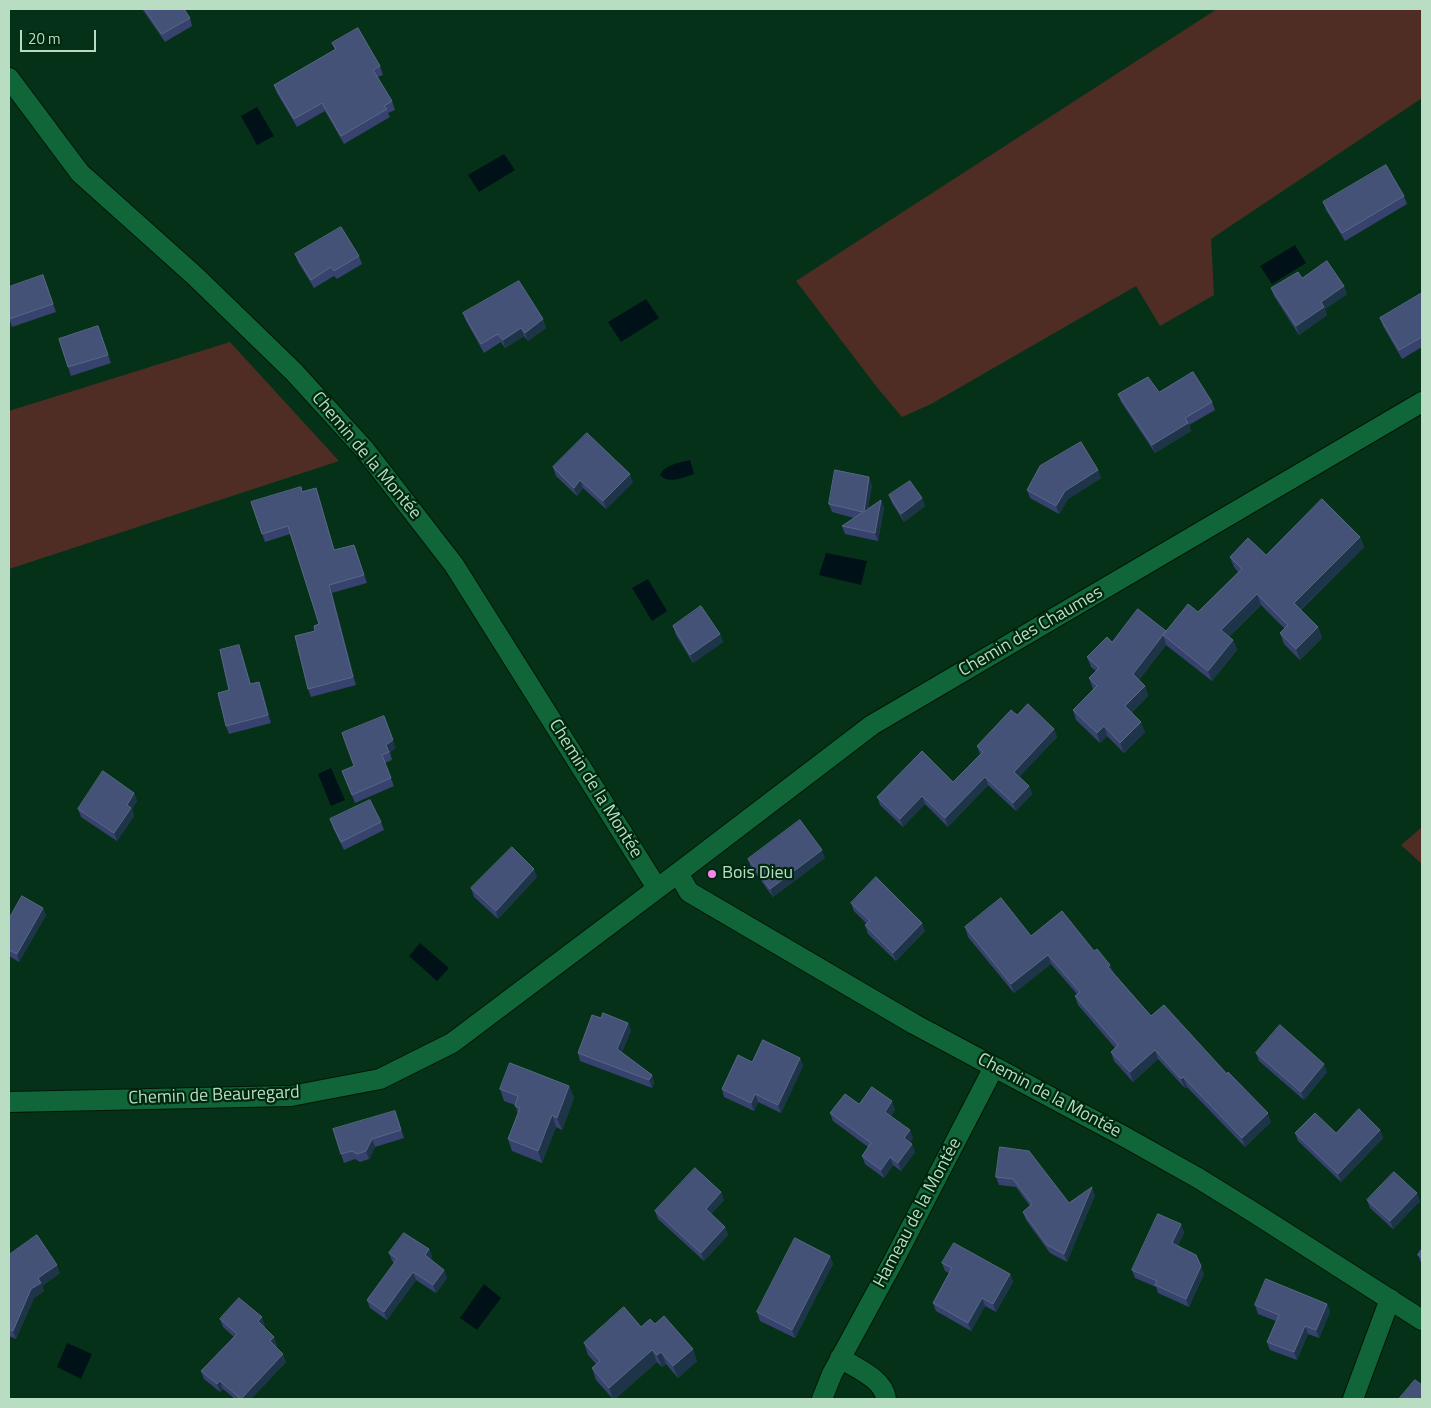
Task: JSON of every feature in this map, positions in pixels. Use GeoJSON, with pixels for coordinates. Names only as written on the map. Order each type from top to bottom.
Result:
{"type":"FeatureCollection","features":[{"type":"Feature","properties":{"kind":"street","name":"Chemin de la Montée"},"geometry":{"type":"LineString","coordinates":[[9,78],[80,173],[195,276],[294,372],[365,450],[454,565],[657,888]]}},
{"type":"Feature","properties":{"kind":"street","name":"Chemin des Chaumes"},"geometry":{"type":"LineString","coordinates":[[657,888],[872,725],[1422,402]]}},
{"type":"Feature","properties":{"kind":"street","name":"Chemin de la Montée"},"geometry":{"type":"LineString","coordinates":[[678,873],[689,892],[914,1024],[1125,1136],[1198,1178],[1422,1320]]}},
{"type":"Feature","properties":{"kind":"street","name":"Chemin de Beauregard"},"geometry":{"type":"LineString","coordinates":[[9,1102],[291,1096],[380,1079],[452,1043],[657,888]]}},
{"type":"Feature","properties":{"kind":"street","name":"Hameau de la Montée"},"geometry":{"type":"LineString","coordinates":[[822,1399],[840,1358],[898,1252],[994,1067]]}},
{"type":"Feature","properties":{"kind":"street"},"geometry":{"type":"LineString","coordinates":[[1353,1399],[1390,1299]]}},
{"type":"Feature","properties":{"kind":"street"},"geometry":{"type":"LineString","coordinates":[[840,1358],[879,1382],[886,1399]]}},
{"type":"Feature","properties":{"kind":"shaded area"},"geometry":{"type":"Polygon","coordinates":[[[1217,9],[1422,9],[1422,98],[1211,239],[1214,295],[1160,326],[1136,286],[931,404],[902,417],[796,281],[1217,9]]]}},
{"type":"Feature","properties":{"kind":"shaded area"},"geometry":{"type":"Polygon","coordinates":[[[257,107],[274,136],[257,145],[241,116],[257,107]]]}},
{"type":"Feature","properties":{"kind":"shaded area"},"geometry":{"type":"Polygon","coordinates":[[[504,154],[515,170],[479,192],[468,175],[504,154]]]}},
{"type":"Feature","properties":{"kind":"shaded area"},"geometry":{"type":"Polygon","coordinates":[[[1295,245],[1306,263],[1272,284],[1260,266],[1295,245]]]}},
{"type":"Feature","properties":{"kind":"shaded area"},"geometry":{"type":"Polygon","coordinates":[[[646,299],[659,318],[621,342],[608,322],[646,299]]]}},
{"type":"Feature","properties":{"kind":"shaded area"},"geometry":{"type":"Polygon","coordinates":[[[230,342],[339,461],[9,569],[9,411],[230,342]]]}},
{"type":"Feature","properties":{"kind":"shaded area"},"geometry":{"type":"Polygon","coordinates":[[[690,460],[694,474],[672,480],[660,475],[669,466],[690,460]]]}},
{"type":"Feature","properties":{"kind":"shaded area"},"geometry":{"type":"Polygon","coordinates":[[[826,553],[867,561],[861,585],[819,575],[826,553]]]}},
{"type":"Feature","properties":{"kind":"shaded area"},"geometry":{"type":"Polygon","coordinates":[[[648,579],[667,611],[652,621],[632,588],[648,579]]]}},
{"type":"Feature","properties":{"kind":"shaded area"},"geometry":{"type":"Polygon","coordinates":[[[331,768],[345,800],[331,806],[318,774],[331,768]]]}},
{"type":"Feature","properties":{"kind":"shaded area"},"geometry":{"type":"Polygon","coordinates":[[[1422,827],[1422,864],[1401,845],[1422,827]]]}},
{"type":"Feature","properties":{"kind":"shaded area"},"geometry":{"type":"Polygon","coordinates":[[[420,943],[449,968],[437,981],[409,956],[420,943]]]}},
{"type":"Feature","properties":{"kind":"shaded area"},"geometry":{"type":"Polygon","coordinates":[[[484,1284],[501,1298],[477,1330],[460,1318],[484,1284]]]}},
{"type":"Feature","properties":{"kind":"shaded area"},"geometry":{"type":"Polygon","coordinates":[[[67,1343],[92,1354],[81,1379],[57,1367],[67,1343]]]}},
{"type":"Feature","properties":{"kind":"building"},"geometry":{"type":"Polygon","coordinates":[[[145,9],[184,9],[190,18],[162,34],[145,9]]]}},
{"type":"Feature","properties":{"kind":"building"},"geometry":{"type":"Polygon","coordinates":[[[358,28],[380,66],[373,70],[392,101],[384,106],[387,109],[341,136],[322,103],[294,119],[274,85],[336,49],[332,43],[358,28]]]}},
{"type":"Feature","properties":{"kind":"building"},"geometry":{"type":"Polygon","coordinates":[[[1386,165],[1404,196],[1342,233],[1323,202],[1386,165]]]}},
{"type":"Feature","properties":{"kind":"building"},"geometry":{"type":"Polygon","coordinates":[[[341,227],[359,256],[334,271],[331,267],[311,280],[295,254],[341,227]]]}},
{"type":"Feature","properties":{"kind":"building"},"geometry":{"type":"Polygon","coordinates":[[[1327,261],[1344,286],[1321,302],[1324,307],[1296,326],[1271,288],[1298,272],[1302,278],[1327,261]]]}},
{"type":"Feature","properties":{"kind":"building"},"geometry":{"type":"Polygon","coordinates":[[[43,275],[53,304],[9,319],[9,287],[43,275]]]}},
{"type":"Feature","properties":{"kind":"building"},"geometry":{"type":"Polygon","coordinates":[[[519,281],[543,319],[525,333],[521,328],[503,340],[498,334],[481,344],[463,313],[519,281]]]}},
{"type":"Feature","properties":{"kind":"building"},"geometry":{"type":"Polygon","coordinates":[[[1422,293],[1422,337],[1399,350],[1380,318],[1422,293]]]}},
{"type":"Feature","properties":{"kind":"building"},"geometry":{"type":"Polygon","coordinates":[[[98,326],[108,355],[68,367],[59,339],[98,326]]]}},
{"type":"Feature","properties":{"kind":"building"},"geometry":{"type":"Polygon","coordinates":[[[1193,372],[1212,402],[1185,418],[1188,423],[1152,445],[1118,394],[1148,377],[1159,392],[1193,372]]]}},
{"type":"Feature","properties":{"kind":"building"},"geometry":{"type":"Polygon","coordinates":[[[587,433],[630,474],[603,501],[580,480],[574,488],[553,467],[587,433]]]}},
{"type":"Feature","properties":{"kind":"building"},"geometry":{"type":"Polygon","coordinates":[[[1081,442],[1098,470],[1065,491],[1056,506],[1027,490],[1040,466],[1081,442]]]}},
{"type":"Feature","properties":{"kind":"building"},"geometry":{"type":"Polygon","coordinates":[[[835,470],[869,477],[864,512],[881,500],[875,533],[842,526],[863,512],[829,504],[835,470]]]}},
{"type":"Feature","properties":{"kind":"building"},"geometry":{"type":"Polygon","coordinates":[[[910,481],[922,498],[901,514],[889,495],[910,481]]]}},
{"type":"Feature","properties":{"kind":"building"},"geometry":{"type":"Polygon","coordinates":[[[301,487],[302,492],[316,488],[334,550],[354,545],[364,575],[329,585],[353,677],[308,689],[295,636],[315,631],[314,626],[319,624],[288,526],[262,534],[251,502],[301,487]]]}},
{"type":"Feature","properties":{"kind":"building"},"geometry":{"type":"Polygon","coordinates":[[[1322,499],[1360,537],[1294,603],[1318,627],[1296,649],[1280,633],[1288,625],[1257,594],[1221,630],[1233,640],[1208,671],[1163,635],[1188,604],[1198,612],[1242,569],[1230,557],[1248,538],[1266,555],[1322,499]]]}},
{"type":"Feature","properties":{"kind":"building"},"geometry":{"type":"Polygon","coordinates":[[[701,606],[720,634],[690,655],[673,626],[701,606]]]}},
{"type":"Feature","properties":{"kind":"building"},"geometry":{"type":"Polygon","coordinates":[[[1138,609],[1166,631],[1133,674],[1145,686],[1125,706],[1141,722],[1120,743],[1104,726],[1097,733],[1073,710],[1097,686],[1089,678],[1099,668],[1087,657],[1107,637],[1112,642],[1138,609]]]}},
{"type":"Feature","properties":{"kind":"building"},"geometry":{"type":"Polygon","coordinates":[[[239,645],[250,684],[259,682],[268,715],[226,726],[218,693],[229,690],[220,650],[239,645]]]}},
{"type":"Feature","properties":{"kind":"building"},"geometry":{"type":"Polygon","coordinates":[[[1028,704],[1054,729],[1014,772],[1029,786],[1013,803],[985,777],[945,818],[922,796],[900,819],[877,797],[922,751],[953,782],[983,752],[977,746],[1011,710],[1017,715],[1028,704]]]}},
{"type":"Feature","properties":{"kind":"building"},"geometry":{"type":"Polygon","coordinates":[[[384,716],[393,740],[386,745],[389,752],[382,755],[391,778],[352,795],[342,771],[354,766],[342,733],[384,716]]]}},
{"type":"Feature","properties":{"kind":"building"},"geometry":{"type":"Polygon","coordinates":[[[103,771],[134,793],[127,805],[131,808],[114,833],[78,809],[103,771]]]}},
{"type":"Feature","properties":{"kind":"building"},"geometry":{"type":"Polygon","coordinates":[[[370,800],[381,822],[341,842],[330,819],[370,800]]]}},
{"type":"Feature","properties":{"kind":"building"},"geometry":{"type":"Polygon","coordinates":[[[800,820],[822,850],[770,889],[748,859],[800,820]]]}},
{"type":"Feature","properties":{"kind":"building"},"geometry":{"type":"Polygon","coordinates":[[[512,847],[534,869],[496,911],[471,888],[512,847]]]}},
{"type":"Feature","properties":{"kind":"building"},"geometry":{"type":"Polygon","coordinates":[[[876,877],[922,923],[893,953],[865,925],[870,921],[851,903],[876,877]]]}},
{"type":"Feature","properties":{"kind":"building"},"geometry":{"type":"Polygon","coordinates":[[[22,896],[43,908],[17,954],[9,950],[9,919],[22,896]]]}},
{"type":"Feature","properties":{"kind":"building"},"geometry":{"type":"Polygon","coordinates":[[[1001,898],[1031,936],[1062,911],[1094,951],[1097,949],[1110,965],[1108,967],[1151,1016],[1164,1005],[1227,1074],[1228,1072],[1268,1113],[1242,1138],[1183,1077],[1181,1079],[1155,1050],[1130,1072],[1111,1052],[1118,1045],[1075,996],[1080,992],[1048,955],[1011,984],[965,927],[1001,898]]]}},
{"type":"Feature","properties":{"kind":"building"},"geometry":{"type":"Polygon","coordinates":[[[603,1013],[628,1023],[617,1049],[652,1075],[649,1080],[578,1053],[592,1015],[601,1018],[603,1013]]]}},
{"type":"Feature","properties":{"kind":"building"},"geometry":{"type":"Polygon","coordinates":[[[1280,1025],[1324,1064],[1301,1092],[1256,1053],[1280,1025]]]}},
{"type":"Feature","properties":{"kind":"building"},"geometry":{"type":"Polygon","coordinates":[[[763,1040],[800,1058],[778,1105],[755,1094],[751,1103],[722,1089],[738,1055],[752,1062],[763,1040]]]}},
{"type":"Feature","properties":{"kind":"building"},"geometry":{"type":"Polygon","coordinates":[[[510,1063],[569,1086],[557,1118],[552,1115],[538,1151],[508,1139],[520,1108],[515,1106],[518,1096],[500,1089],[510,1063]]]}},
{"type":"Feature","properties":{"kind":"building"},"geometry":{"type":"Polygon","coordinates":[[[872,1087],[892,1101],[885,1112],[910,1130],[904,1138],[912,1144],[898,1163],[890,1157],[881,1170],[862,1156],[871,1143],[830,1113],[845,1094],[859,1104],[872,1087]]]}},
{"type":"Feature","properties":{"kind":"building"},"geometry":{"type":"Polygon","coordinates":[[[1359,1109],[1380,1130],[1338,1174],[1295,1133],[1315,1113],[1336,1133],[1359,1109]]]}},
{"type":"Feature","properties":{"kind":"building"},"geometry":{"type":"Polygon","coordinates":[[[395,1111],[401,1130],[372,1139],[366,1151],[357,1154],[352,1151],[341,1154],[333,1129],[395,1111]]]}},
{"type":"Feature","properties":{"kind":"building"},"geometry":{"type":"Polygon","coordinates":[[[1000,1147],[1029,1151],[1069,1203],[1092,1187],[1064,1254],[1047,1245],[1023,1212],[1032,1204],[1013,1179],[996,1177],[1000,1147]]]}},
{"type":"Feature","properties":{"kind":"building"},"geometry":{"type":"Polygon","coordinates":[[[695,1168],[721,1192],[706,1209],[725,1227],[701,1253],[655,1211],[695,1168]]]}},
{"type":"Feature","properties":{"kind":"building"},"geometry":{"type":"Polygon","coordinates":[[[1394,1172],[1417,1193],[1390,1221],[1367,1200],[1394,1172]]]}},
{"type":"Feature","properties":{"kind":"building"},"geometry":{"type":"Polygon","coordinates":[[[1158,1214],[1181,1224],[1172,1243],[1196,1255],[1201,1266],[1186,1299],[1155,1285],[1157,1281],[1132,1270],[1158,1214]]]}},
{"type":"Feature","properties":{"kind":"building"},"geometry":{"type":"Polygon","coordinates":[[[404,1233],[429,1249],[425,1255],[444,1270],[433,1285],[413,1272],[384,1312],[367,1300],[397,1259],[389,1253],[404,1233]]]}},
{"type":"Feature","properties":{"kind":"building"},"geometry":{"type":"Polygon","coordinates":[[[37,1235],[57,1265],[38,1278],[41,1283],[31,1289],[13,1331],[9,1329],[9,1255],[37,1235]]]}},
{"type":"Feature","properties":{"kind":"building"},"geometry":{"type":"Polygon","coordinates":[[[795,1238],[830,1256],[792,1330],[757,1312],[795,1238]]]}},
{"type":"Feature","properties":{"kind":"building"},"geometry":{"type":"Polygon","coordinates":[[[954,1243],[1010,1274],[993,1304],[982,1298],[968,1323],[933,1303],[952,1268],[942,1263],[954,1243]]]}},
{"type":"Feature","properties":{"kind":"building"},"geometry":{"type":"Polygon","coordinates":[[[1422,1249],[1422,1258],[1418,1255],[1422,1249]]]}},
{"type":"Feature","properties":{"kind":"building"},"geometry":{"type":"Polygon","coordinates":[[[1266,1279],[1327,1304],[1316,1330],[1305,1326],[1294,1352],[1267,1342],[1279,1315],[1255,1305],[1266,1279]]]}},
{"type":"Feature","properties":{"kind":"building"},"geometry":{"type":"Polygon","coordinates":[[[239,1298],[262,1317],[258,1321],[274,1337],[270,1341],[283,1354],[241,1399],[220,1381],[217,1384],[201,1371],[237,1334],[220,1319],[239,1298]]]}},
{"type":"Feature","properties":{"kind":"building"},"geometry":{"type":"Polygon","coordinates":[[[624,1307],[641,1327],[650,1319],[655,1324],[664,1316],[693,1349],[673,1366],[661,1352],[657,1355],[652,1350],[609,1388],[592,1368],[600,1361],[584,1343],[624,1307]]]}},
{"type":"Feature","properties":{"kind":"building"},"geometry":{"type":"Polygon","coordinates":[[[1415,1380],[1422,1385],[1422,1399],[1399,1399],[1415,1380]]]}},
{"type":"Feature","properties":{"kind":"place","name":"Bois Dieu"},"geometry":{"type":"Point","coordinates":[712,874]}}]}
